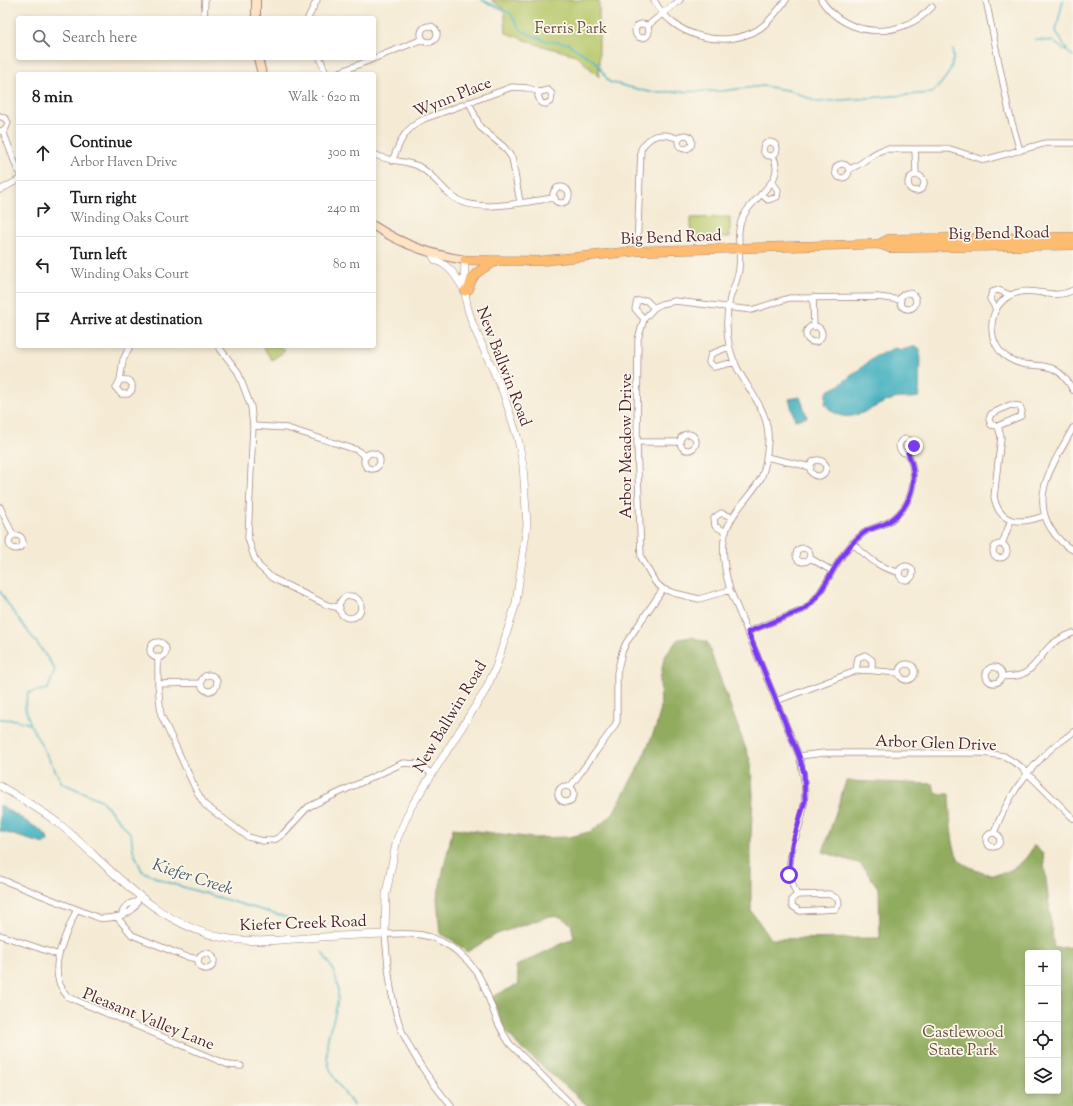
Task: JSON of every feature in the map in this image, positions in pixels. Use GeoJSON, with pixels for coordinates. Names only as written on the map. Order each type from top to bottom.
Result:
{"type":"FeatureCollection","features":[{"type":"Feature","properties":{"kind":"main road"},"geometry":{"type":"LineString","coordinates":[[256,0],[256,16]]}},
{"type":"Feature","properties":{"kind":"main road"},"geometry":{"type":"LineString","coordinates":[[258,60],[262,72]]}},
{"type":"Feature","properties":{"kind":"main road"},"geometry":{"type":"LineString","coordinates":[[376,227],[407,245],[432,254],[465,260]]}},
{"type":"Feature","properties":{"kind":"main road","name":"Big Bend Road"},"geometry":{"type":"LineString","coordinates":[[879,244],[889,239],[1073,237]]}},
{"type":"Feature","properties":{"kind":"main road","name":"Big Bend Road"},"geometry":{"type":"LineString","coordinates":[[465,260],[539,261],[637,251],[879,244],[890,248],[1073,246]]}},
{"type":"Feature","properties":{"kind":"main road"},"geometry":{"type":"LineString","coordinates":[[465,291],[469,289],[470,282],[476,273],[497,260]]}},
{"type":"Feature","properties":{"kind":"street"},"geometry":{"type":"LineString","coordinates":[[204,16],[205,0]]}},
{"type":"Feature","properties":{"kind":"street"},"geometry":{"type":"LineString","coordinates":[[309,16],[317,0],[323,0]]}},
{"type":"Feature","properties":{"kind":"street"},"geometry":{"type":"LineString","coordinates":[[654,0],[674,24],[692,34],[709,38],[731,38],[750,33],[764,25],[779,10],[786,0]]}},
{"type":"Feature","properties":{"kind":"street"},"geometry":{"type":"LineString","coordinates":[[647,26],[680,0]]}},
{"type":"Feature","properties":{"kind":"street"},"geometry":{"type":"LineString","coordinates":[[821,0],[834,15],[854,27],[870,31],[899,28],[925,15],[932,7]]}},
{"type":"Feature","properties":{"kind":"street"},"geometry":{"type":"LineString","coordinates":[[986,0],[1009,112],[1020,151]]}},
{"type":"Feature","properties":{"kind":"street"},"geometry":{"type":"LineString","coordinates":[[376,57],[423,38]]}},
{"type":"Feature","properties":{"kind":"street"},"geometry":{"type":"LineString","coordinates":[[321,60],[325,72]]}},
{"type":"Feature","properties":{"kind":"street"},"geometry":{"type":"LineString","coordinates":[[341,72],[370,60]]}},
{"type":"Feature","properties":{"kind":"street","name":"Wynn Place"},"geometry":{"type":"LineString","coordinates":[[392,161],[399,142],[408,129],[424,119],[512,87],[528,88],[540,92]]}},
{"type":"Feature","properties":{"kind":"street"},"geometry":{"type":"LineString","coordinates":[[469,102],[480,127],[504,147],[512,158],[520,202]]}},
{"type":"Feature","properties":{"kind":"street"},"geometry":{"type":"LineString","coordinates":[[0,116],[7,121],[6,128],[1,131],[16,166]]}},
{"type":"Feature","properties":{"kind":"street"},"geometry":{"type":"LineString","coordinates":[[637,251],[641,148],[651,137],[657,134],[664,134],[679,139]]}},
{"type":"Feature","properties":{"kind":"street"},"geometry":{"type":"LineString","coordinates":[[849,169],[861,164],[881,150],[950,149],[984,160],[1046,143],[1073,143]]}},
{"type":"Feature","properties":{"kind":"street"},"geometry":{"type":"LineString","coordinates":[[915,149],[916,175]]}},
{"type":"Feature","properties":{"kind":"street"},"geometry":{"type":"LineString","coordinates":[[376,155],[392,161],[418,166],[452,196],[470,205],[489,206],[555,198]]}},
{"type":"Feature","properties":{"kind":"street"},"geometry":{"type":"LineString","coordinates":[[773,156],[777,169],[772,182],[748,206],[739,229],[739,269],[728,308],[730,347],[735,362],[761,405],[766,419],[769,431],[766,458],[762,476],[732,518],[726,532],[724,562],[730,590],[799,756],[804,773],[805,801],[792,845],[789,875],[797,895]]}},
{"type":"Feature","properties":{"kind":"street"},"geometry":{"type":"LineString","coordinates":[[0,190],[16,181]]}},
{"type":"Feature","properties":{"kind":"street"},"geometry":{"type":"LineString","coordinates":[[761,194],[768,200],[777,197],[778,190],[772,182]]}},
{"type":"Feature","properties":{"kind":"street"},"geometry":{"type":"LineString","coordinates":[[432,254],[435,260],[441,262],[452,271],[465,291]]}},
{"type":"Feature","properties":{"kind":"street","name":"New Ballwin Road"},"geometry":{"type":"LineString","coordinates":[[450,1106],[434,1085],[402,1032],[392,996],[385,934],[386,894],[397,839],[411,807],[431,773],[477,703],[496,667],[516,602],[527,525],[523,465],[518,440],[503,392],[473,325],[467,306],[465,291],[465,260]]}},
{"type":"Feature","properties":{"kind":"street"},"geometry":{"type":"LineString","coordinates":[[996,309],[990,300],[992,292],[998,290],[1010,296]]}},
{"type":"Feature","properties":{"kind":"street"},"geometry":{"type":"LineString","coordinates":[[1073,290],[1059,295],[1031,290],[1022,291],[1010,296],[1000,303],[992,319],[992,331],[1000,351],[1007,358],[1015,362],[1049,367],[1061,374],[1071,383],[1073,390]]}},
{"type":"Feature","properties":{"kind":"street"},"geometry":{"type":"LineString","coordinates":[[813,297],[814,327]]}},
{"type":"Feature","properties":{"kind":"street","name":"Arbor Meadow Drive"},"geometry":{"type":"LineString","coordinates":[[730,590],[699,599],[674,593],[664,589],[650,574],[640,557],[637,442],[638,339],[644,319],[654,308],[667,302],[682,300],[728,308],[752,310],[781,299],[813,297],[878,297],[901,300]]}},
{"type":"Feature","properties":{"kind":"street"},"geometry":{"type":"LineString","coordinates":[[644,319],[635,309],[637,302],[646,300],[654,308]]}},
{"type":"Feature","properties":{"kind":"street"},"geometry":{"type":"LineString","coordinates":[[730,347],[711,354],[709,362],[714,367],[735,362]]}},
{"type":"Feature","properties":{"kind":"street"},"geometry":{"type":"LineString","coordinates":[[120,380],[123,360],[129,348]]}},
{"type":"Feature","properties":{"kind":"street"},"geometry":{"type":"LineString","coordinates":[[219,348],[244,385],[251,407],[253,426],[248,538],[254,557],[259,566],[276,581],[327,605],[340,608]]}},
{"type":"Feature","properties":{"kind":"street"},"geometry":{"type":"LineString","coordinates":[[1014,405],[1021,408],[1021,416],[998,426],[994,426],[990,423],[989,419],[991,414],[1014,405]]}},
{"type":"Feature","properties":{"kind":"street"},"geometry":{"type":"LineString","coordinates":[[253,426],[287,428],[357,450],[366,457]]}},
{"type":"Feature","properties":{"kind":"street"},"geometry":{"type":"LineString","coordinates":[[998,426],[1001,437],[994,497],[999,511],[1011,520],[1024,522],[1044,516]]}},
{"type":"Feature","properties":{"kind":"street"},"geometry":{"type":"LineString","coordinates":[[1073,428],[1045,481],[1042,494],[1044,516],[1055,536],[1063,544],[1073,550]]}},
{"type":"Feature","properties":{"kind":"street"},"geometry":{"type":"LineString","coordinates":[[637,442],[680,442]]}},
{"type":"Feature","properties":{"kind":"street"},"geometry":{"type":"LineString","coordinates":[[748,632],[803,610],[811,604],[819,596],[832,571],[852,543],[869,530],[889,522],[903,509],[911,494],[914,477],[911,460],[908,453]]}},
{"type":"Feature","properties":{"kind":"street"},"geometry":{"type":"LineString","coordinates":[[766,458],[811,467]]}},
{"type":"Feature","properties":{"kind":"street"},"geometry":{"type":"LineString","coordinates":[[0,507],[13,535]]}},
{"type":"Feature","properties":{"kind":"street"},"geometry":{"type":"LineString","coordinates":[[726,532],[715,526],[714,518],[721,513],[732,518]]}},
{"type":"Feature","properties":{"kind":"street"},"geometry":{"type":"LineString","coordinates":[[1002,544],[1011,520]]}},
{"type":"Feature","properties":{"kind":"street"},"geometry":{"type":"LineString","coordinates":[[852,543],[876,564],[899,572]]}},
{"type":"Feature","properties":{"kind":"street"},"geometry":{"type":"LineString","coordinates":[[810,558],[832,571]]}},
{"type":"Feature","properties":{"kind":"street"},"geometry":{"type":"LineString","coordinates":[[570,787],[614,727],[618,712],[617,673],[622,652],[626,643],[664,589]]}},
{"type":"Feature","properties":{"kind":"street"},"geometry":{"type":"LineString","coordinates":[[1002,676],[1012,677],[1030,671],[1052,644],[1073,633]]}},
{"type":"Feature","properties":{"kind":"street"},"geometry":{"type":"LineString","coordinates":[[856,671],[858,658],[865,655],[872,660],[872,670]]}},
{"type":"Feature","properties":{"kind":"street"},"geometry":{"type":"LineString","coordinates":[[158,657],[158,684],[161,715],[201,799],[248,837],[263,841],[276,839],[287,831],[297,817],[308,807],[403,763],[417,764],[431,773]]}},
{"type":"Feature","properties":{"kind":"street"},"geometry":{"type":"LineString","coordinates":[[776,701],[856,671],[872,670],[899,673]]}},
{"type":"Feature","properties":{"kind":"street"},"geometry":{"type":"LineString","coordinates":[[158,684],[201,683]]}},
{"type":"Feature","properties":{"kind":"street"},"geometry":{"type":"LineString","coordinates":[[994,833],[1011,795],[1046,754],[1073,732]]}},
{"type":"Feature","properties":{"kind":"street","name":"Arbor Glen Drive"},"geometry":{"type":"LineString","coordinates":[[799,756],[824,752],[982,752],[1008,758],[1029,774],[1064,812],[1073,818]]}},
{"type":"Feature","properties":{"kind":"street","name":"Kiefer Creek Road"},"geometry":{"type":"LineString","coordinates":[[0,786],[40,810],[62,827],[138,900],[179,922],[203,932],[225,938],[251,941],[385,934],[421,935],[453,949],[465,959],[477,973],[485,988],[495,1019],[510,1044],[573,1106]]}},
{"type":"Feature","properties":{"kind":"street"},"geometry":{"type":"LineString","coordinates":[[0,879],[76,911],[99,918],[127,913],[135,906],[138,900]]}},
{"type":"Feature","properties":{"kind":"street"},"geometry":{"type":"LineString","coordinates":[[829,894],[836,896],[839,904],[836,909],[832,910],[796,910],[791,903],[793,896],[797,895],[829,894]]}},
{"type":"Feature","properties":{"kind":"street","name":"Pleasant Valley Lane"},"geometry":{"type":"LineString","coordinates":[[76,911],[59,955],[56,969],[59,987],[68,997],[75,1002],[229,1065],[241,1066]]}},
{"type":"Feature","properties":{"kind":"street"},"geometry":{"type":"LineString","coordinates":[[119,915],[132,935],[184,956],[198,959]]}},
{"type":"Feature","properties":{"kind":"street"},"geometry":{"type":"LineString","coordinates":[[0,935],[59,955]]}},
{"type":"Feature","properties":{"kind":"green space","name":"Ferris Park"},"geometry":{"type":"Polygon","coordinates":[[[491,0],[599,0],[599,77],[576,55],[539,45],[506,33],[504,9],[491,0]]]}},
{"type":"Feature","properties":{"kind":"green space"},"geometry":{"type":"Polygon","coordinates":[[[730,217],[730,237],[691,238],[691,218],[730,217]]]}},
{"type":"Feature","properties":{"kind":"green space"},"geometry":{"type":"Polygon","coordinates":[[[263,348],[283,348],[285,351],[272,360],[263,348]]]}},
{"type":"Feature","properties":{"kind":"green space","name":"Castlewood State Park"},"geometry":{"type":"Polygon","coordinates":[[[692,637],[707,642],[751,763],[753,796],[751,835],[751,911],[771,939],[880,938],[879,889],[861,864],[823,852],[846,781],[933,784],[935,793],[949,794],[951,828],[956,854],[959,860],[981,872],[999,874],[1016,867],[1023,861],[1034,845],[1043,854],[1054,948],[1073,947],[1073,1106],[588,1106],[518,1045],[504,1028],[492,997],[519,984],[516,966],[574,938],[571,924],[561,917],[550,916],[497,934],[467,952],[440,933],[437,898],[453,828],[533,838],[570,837],[592,831],[612,815],[640,764],[656,727],[661,708],[660,681],[664,658],[678,639],[692,637]]]}},
{"type":"Feature","properties":{"kind":"water"},"geometry":{"type":"Polygon","coordinates":[[[916,346],[920,349],[919,397],[894,399],[867,411],[850,416],[842,416],[833,412],[825,404],[826,394],[828,391],[838,386],[876,356],[895,348],[902,350],[916,346]]]}},
{"type":"Feature","properties":{"kind":"water"},"geometry":{"type":"Polygon","coordinates":[[[800,397],[807,417],[795,420],[789,399],[800,397]]]}},
{"type":"Feature","properties":{"kind":"water"},"geometry":{"type":"Polygon","coordinates":[[[0,805],[42,831],[47,836],[48,841],[44,844],[0,831],[0,805]]]}},
{"type":"Feature","properties":{"kind":"waterway"},"geometry":{"type":"LineString","coordinates":[[482,0],[510,13],[522,31],[546,41],[567,43],[596,62],[609,82],[649,92],[722,91],[763,86],[792,91],[817,102],[932,93],[951,69],[953,50]]}},
{"type":"Feature","properties":{"kind":"waterway"},"geometry":{"type":"LineString","coordinates":[[1063,0],[1056,31],[1067,50]]}},
{"type":"Feature","properties":{"kind":"waterway"},"geometry":{"type":"LineString","coordinates":[[1035,40],[1052,41],[1073,56]]}},
{"type":"Feature","properties":{"kind":"waterway"},"geometry":{"type":"LineString","coordinates":[[0,591],[55,670],[48,689],[28,693],[25,707],[30,723]]}},
{"type":"Feature","properties":{"kind":"waterway","name":"Kiefer Creek"},"geometry":{"type":"LineString","coordinates":[[0,719],[17,720],[30,724],[62,783],[101,800],[131,834],[133,850],[142,871],[166,882],[292,919]]}},
{"type":"Feature","properties":{"kind":"waterway","name":"Kiefer Creek"},"geometry":{"type":"LineString","coordinates":[[322,952],[333,970],[338,985],[338,1001],[327,1042],[328,1062],[333,1076],[354,1106]]}},
{"type":"Feature","properties":{"kind":"route"},"geometry":{"type":"LineString","coordinates":[[789,875],[792,845],[803,813],[805,801],[804,773],[799,756],[748,632],[803,610],[811,604],[819,596],[840,558],[852,543],[869,530],[889,522],[897,516],[903,509],[911,494],[914,477],[913,468],[908,453],[914,446]]}}]}
